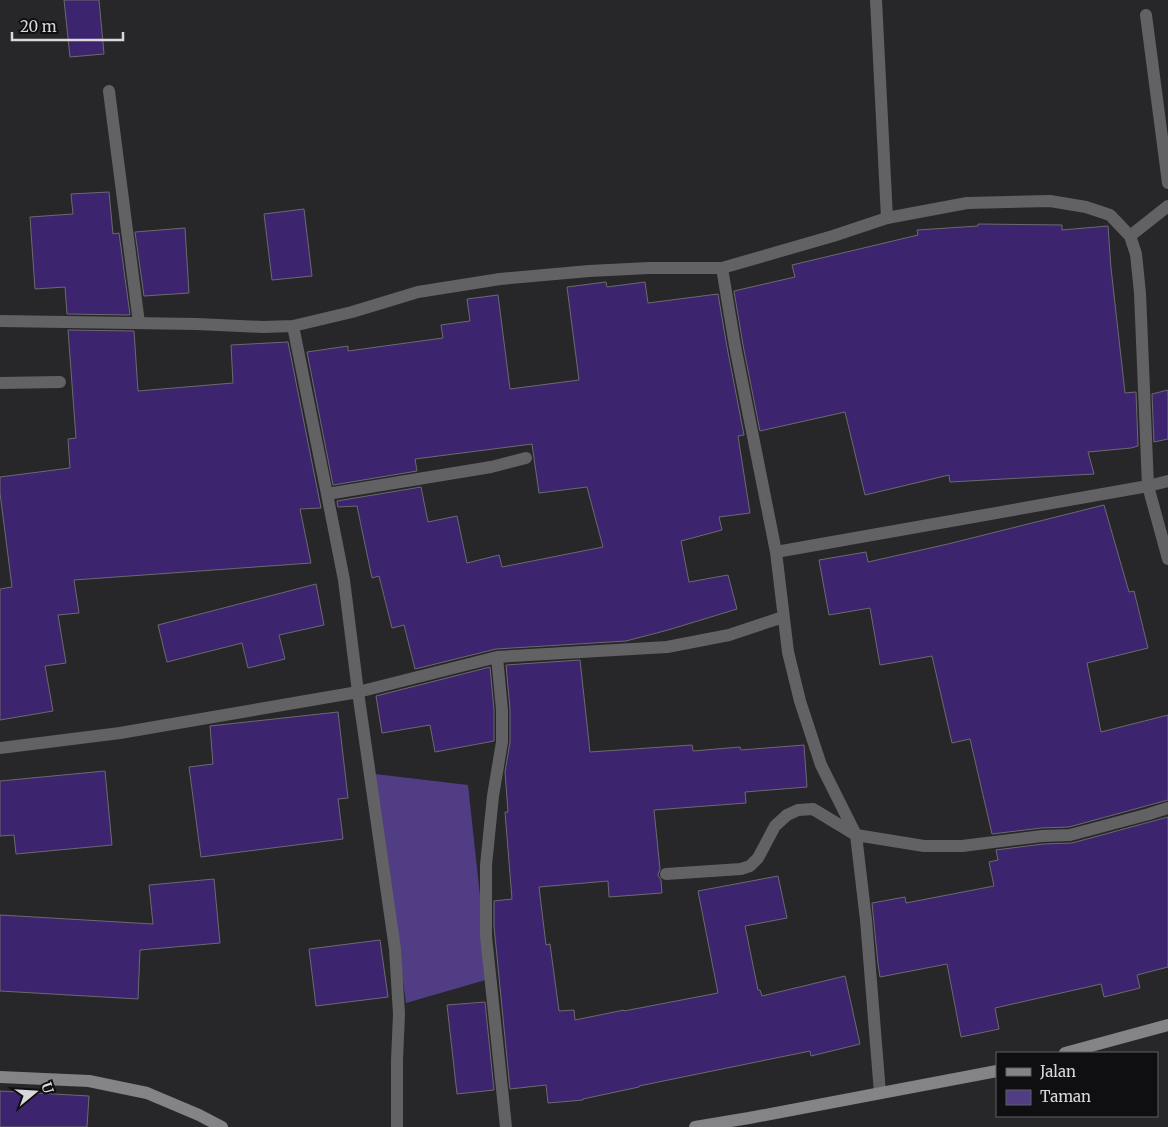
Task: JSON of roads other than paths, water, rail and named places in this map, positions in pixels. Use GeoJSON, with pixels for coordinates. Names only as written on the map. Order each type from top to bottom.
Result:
{"type":"FeatureCollection","features":[{"type":"Feature","properties":{"kind":"street"},"geometry":{"type":"LineString","coordinates":[[876,0],[887,218]]}},
{"type":"Feature","properties":{"kind":"street"},"geometry":{"type":"LineString","coordinates":[[1146,14],[1168,183]]}},
{"type":"Feature","properties":{"kind":"street"},"geometry":{"type":"LineString","coordinates":[[109,91],[139,323]]}},
{"type":"Feature","properties":{"kind":"street"},"geometry":{"type":"LineString","coordinates":[[0,321],[263,327],[293,326],[352,312],[418,292],[500,279],[649,268],[722,268],[833,236],[887,218],[968,203],[1050,201],[1086,207],[1110,215],[1130,236],[1136,254],[1140,293],[1148,486],[1168,560]]}},
{"type":"Feature","properties":{"kind":"street"},"geometry":{"type":"LineString","coordinates":[[1130,236],[1168,206]]}},
{"type":"Feature","properties":{"kind":"street"},"geometry":{"type":"LineString","coordinates":[[722,268],[735,346],[776,552],[788,652],[800,701],[821,765],[856,835],[866,920],[880,1093]]}},
{"type":"Feature","properties":{"kind":"street"},"geometry":{"type":"LineString","coordinates":[[293,326],[344,580],[395,949],[399,1014],[397,1127]]}},
{"type":"Feature","properties":{"kind":"street"},"geometry":{"type":"LineString","coordinates":[[0,383],[60,382]]}},
{"type":"Feature","properties":{"kind":"street"},"geometry":{"type":"LineString","coordinates":[[327,494],[491,466],[526,458]]}},
{"type":"Feature","properties":{"kind":"street"},"geometry":{"type":"LineString","coordinates":[[776,552],[1168,481]]}},
{"type":"Feature","properties":{"kind":"street"},"geometry":{"type":"LineString","coordinates":[[0,748],[120,733],[358,692],[497,657],[666,647],[729,635],[783,617]]}},
{"type":"Feature","properties":{"kind":"street"},"geometry":{"type":"LineString","coordinates":[[497,657],[502,710],[502,742],[493,796],[486,865],[486,936],[506,1127]]}},
{"type":"Feature","properties":{"kind":"street"},"geometry":{"type":"LineString","coordinates":[[666,874],[740,869],[750,866],[758,858],[775,826],[786,815],[798,810],[813,809],[856,835],[924,846],[962,846],[1042,836],[1070,835],[1168,808]]}},
{"type":"Feature","properties":{"kind":"street"},"geometry":{"type":"LineString","coordinates":[[1070,1052],[1168,1025]]}},
{"type":"Feature","properties":{"kind":"street"},"geometry":{"type":"LineString","coordinates":[[695,1127],[996,1071]]}},
{"type":"Feature","properties":{"kind":"street"},"geometry":{"type":"LineString","coordinates":[[0,1077],[90,1081],[147,1093],[222,1127]]}}]}
